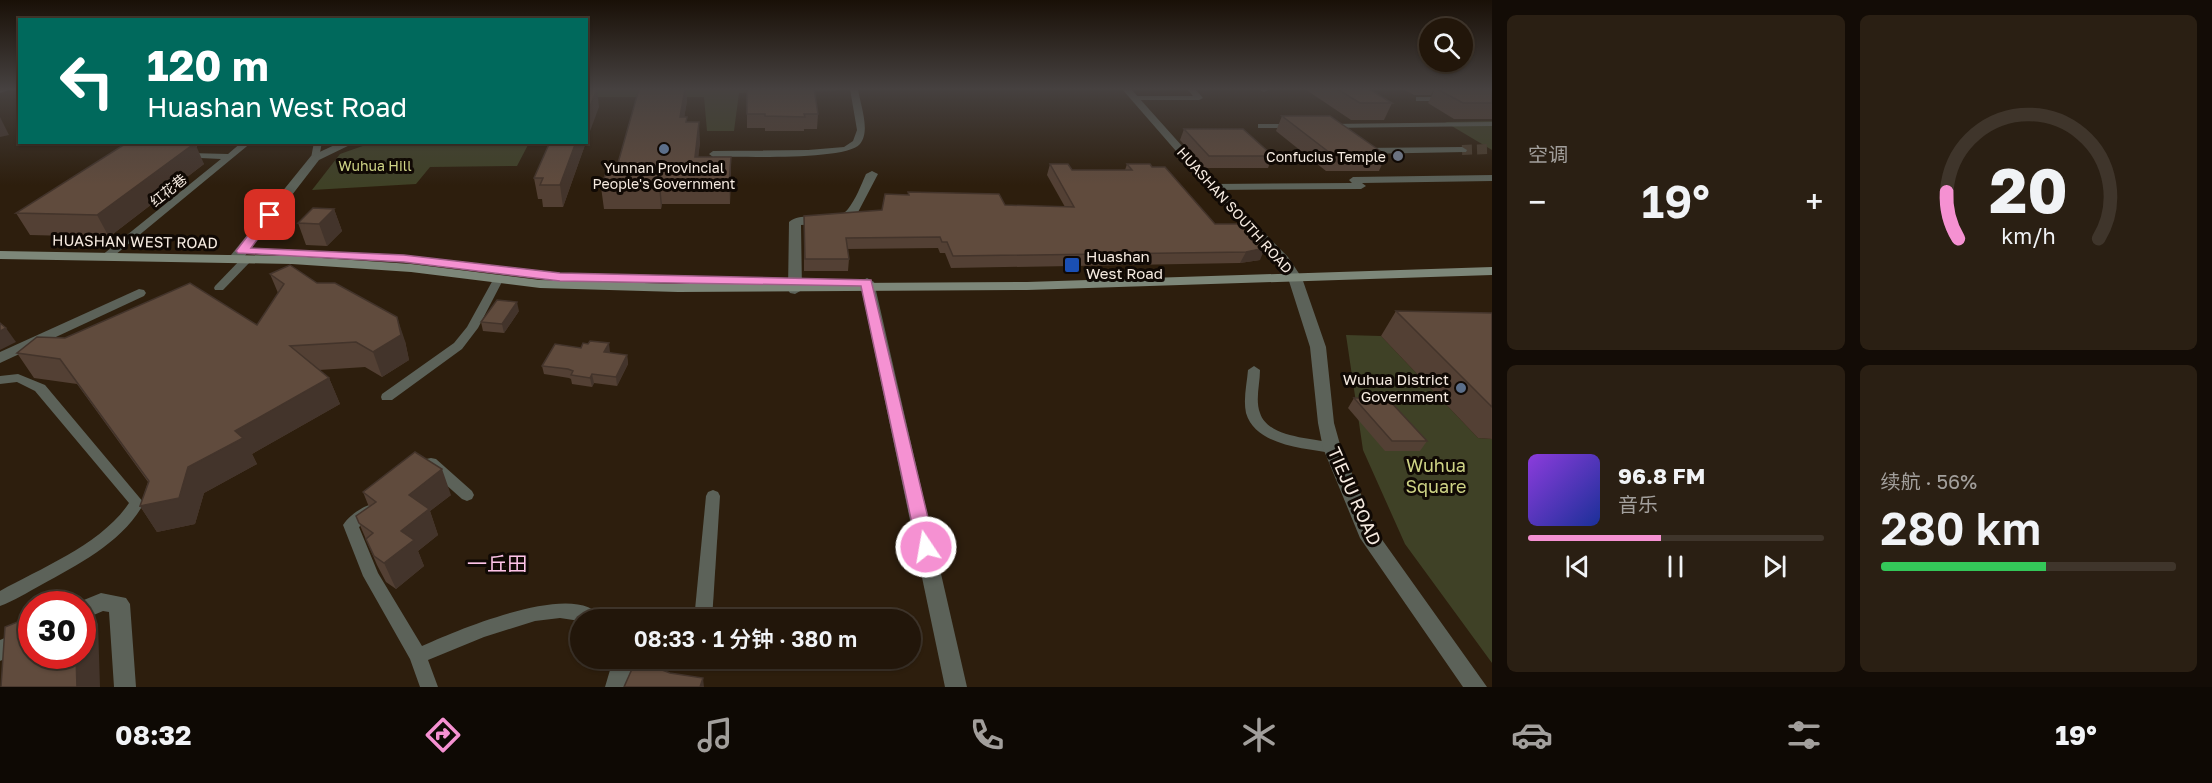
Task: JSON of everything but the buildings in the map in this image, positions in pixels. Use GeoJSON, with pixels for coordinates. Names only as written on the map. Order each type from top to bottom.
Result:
{"type":"FeatureCollection","features":[{"type":"Feature","properties":{"kind":"main road","name":"HUASHAN WEST ROAD"},"geometry":{"type":"LineString","coordinates":[[0,247],[116,249],[396,266],[557,285],[868,286],[1492,271]]}},
{"type":"Feature","properties":{"kind":"main road","name":"HUASHAN WEST ROAD"},"geometry":{"type":"LineString","coordinates":[[0,255],[105,258],[242,256],[404,258],[560,277],[795,286]]}},
{"type":"Feature","properties":{"kind":"main road","name":"HUASHAN WEST ROAD"},"geometry":{"type":"LineString","coordinates":[[1293,275],[1492,265]]}},
{"type":"Feature","properties":{"kind":"street","name":"HUASHAN SOUTH ROAD"},"geometry":{"type":"LineString","coordinates":[[1155,121],[1213,187],[1283,260],[1293,275]]}},
{"type":"Feature","properties":{"kind":"street"},"geometry":{"type":"LineString","coordinates":[[242,256],[315,158],[346,144]]}},
{"type":"Feature","properties":{"kind":"street"},"geometry":{"type":"LineString","coordinates":[[1358,151],[1462,150]]}},
{"type":"Feature","properties":{"kind":"street"},"geometry":{"type":"LineString","coordinates":[[795,286],[795,222],[838,219],[852,213],[872,174]]}},
{"type":"Feature","properties":{"kind":"street","name":"TIEJU ROAD"},"geometry":{"type":"LineString","coordinates":[[1293,275],[1317,347],[1326,423],[1332,448],[1370,538],[1476,687]]}},
{"type":"Feature","properties":{"kind":"street"},"geometry":{"type":"LineString","coordinates":[[868,286],[956,687]]}},
{"type":"Feature","properties":{"kind":"street"},"geometry":{"type":"LineString","coordinates":[[0,358],[139,293]]}},
{"type":"Feature","properties":{"kind":"street"},"geometry":{"type":"LineString","coordinates":[[96,604],[101,602],[119,604],[125,687]]}},
{"type":"Feature","properties":{"kind":"street"},"geometry":{"type":"LineString","coordinates":[[0,651],[18,643]]}},
{"type":"Feature","properties":{"kind":"street"},"geometry":{"type":"LineString","coordinates":[[616,687],[621,669]]}},
{"type":"Feature","properties":{"kind":"lane"},"geometry":{"type":"LineString","coordinates":[[712,154],[808,153],[846,149],[856,142],[861,130],[859,121]]}},
{"type":"Feature","properties":{"kind":"lane"},"geometry":{"type":"LineString","coordinates":[[1318,126],[1492,124]]}},
{"type":"Feature","properties":{"kind":"lane"},"geometry":{"type":"LineString","coordinates":[[1261,126],[1306,126]]}},
{"type":"Feature","properties":{"kind":"lane"},"geometry":{"type":"LineString","coordinates":[[194,144],[179,156],[229,158]]}},
{"type":"Feature","properties":{"kind":"lane","name":"红花巷"},"geometry":{"type":"LineString","coordinates":[[105,258],[246,144]]}},
{"type":"Feature","properties":{"kind":"lane"},"geometry":{"type":"LineString","coordinates":[[315,158],[318,144]]}},
{"type":"Feature","properties":{"kind":"lane"},"geometry":{"type":"LineString","coordinates":[[1213,187],[1361,186],[1353,180],[1492,178]]}},
{"type":"Feature","properties":{"kind":"lane"},"geometry":{"type":"LineString","coordinates":[[219,288],[242,256]]}},
{"type":"Feature","properties":{"kind":"lane"},"geometry":{"type":"LineString","coordinates":[[387,397],[458,346],[472,328],[499,278]]}},
{"type":"Feature","properties":{"kind":"lane"},"geometry":{"type":"LineString","coordinates":[[1254,369],[1253,413],[1259,424],[1272,434],[1284,438],[1332,448]]}},
{"type":"Feature","properties":{"kind":"lane"},"geometry":{"type":"LineString","coordinates":[[0,380],[18,378],[40,388],[137,503],[132,514],[105,539],[0,599]]}},
{"type":"Feature","properties":{"kind":"lane"},"geometry":{"type":"LineString","coordinates":[[421,469],[430,462],[467,495]]}},
{"type":"Feature","properties":{"kind":"lane"},"geometry":{"type":"LineString","coordinates":[[705,609],[713,496]]}},
{"type":"Feature","properties":{"kind":"lane"},"geometry":{"type":"LineString","coordinates":[[378,504],[351,525],[371,576],[418,656],[429,687]]}},
{"type":"Feature","properties":{"kind":"lane"},"geometry":{"type":"LineString","coordinates":[[418,656],[480,630],[545,612],[570,609]]}},
{"type":"Feature","properties":{"kind":"green space"},"geometry":{"type":"Polygon","coordinates":[[[706,121],[735,121],[734,131],[707,131],[706,121]]]}},
{"type":"Feature","properties":{"kind":"green space"},"geometry":{"type":"Polygon","coordinates":[[[1492,121],[1492,150],[1445,122],[1492,121]]]}},
{"type":"Feature","properties":{"kind":"green space","name":"Wuhua Hill"},"geometry":{"type":"Polygon","coordinates":[[[368,144],[528,144],[517,166],[430,167],[416,184],[312,190],[340,154],[368,144]]]}},
{"type":"Feature","properties":{"kind":"green space","name":"Wuhua Square"},"geometry":{"type":"Polygon","coordinates":[[[1346,335],[1381,336],[1478,438],[1492,439],[1492,663],[1405,544],[1363,450],[1346,335]]]}},
{"type":"Feature","properties":{"kind":"tunnel"},"geometry":{"type":"LineString","coordinates":[[1462,150],[1488,149]]}},
{"type":"Feature","properties":{"kind":"place","name":"Yunnan Provincial People's Government"},"geometry":{"type":"Point","coordinates":[664,149]}},
{"type":"Feature","properties":{"kind":"place","name":"Confucius Temple"},"geometry":{"type":"Point","coordinates":[1398,156]}},
{"type":"Feature","properties":{"kind":"place","name":"Huashan West Road"},"geometry":{"type":"Point","coordinates":[1072,265]}},
{"type":"Feature","properties":{"kind":"place","name":"Wuhua District Government"},"geometry":{"type":"Point","coordinates":[1461,388]}},
{"type":"Feature","properties":{"kind":"district","name":"一丘田"},"geometry":{"type":"Point","coordinates":[497,563]}},
{"type":"Feature","properties":{"kind":"route"},"geometry":{"type":"LineString","coordinates":[[270,215],[242,251],[404,258],[560,277],[795,283],[867,282],[926,547]]}}]}
